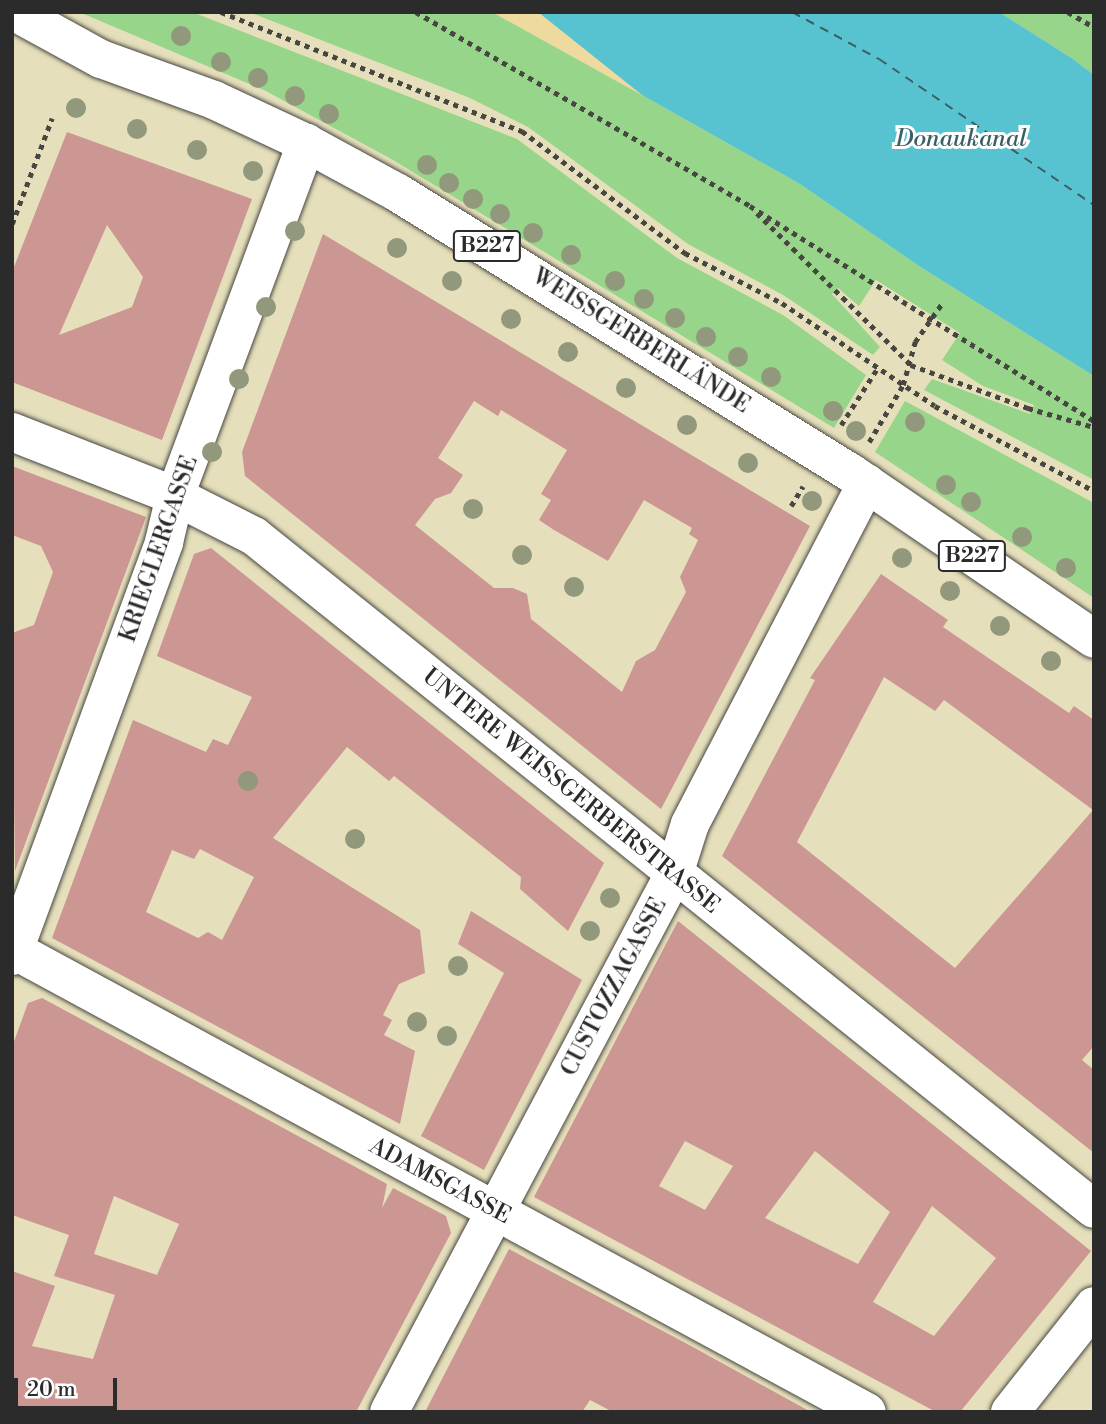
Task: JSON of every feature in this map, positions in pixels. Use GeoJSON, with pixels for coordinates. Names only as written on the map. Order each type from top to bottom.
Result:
{"type":"FeatureCollection","features":[{"type":"Feature","properties":{"kind":"street","name":"WEISSGERBERLÄNDE"},"geometry":{"type":"LineString","coordinates":[[15,12],[101,59],[214,100],[306,143],[519,264],[859,478],[1094,639]]}},
{"type":"Feature","properties":{"kind":"street","name":"B227"},"geometry":{"type":"LineString","coordinates":[[12,43],[101,59]]}},
{"type":"Feature","properties":{"kind":"street","name":"KRIEGLERGASSE"},"geometry":{"type":"LineString","coordinates":[[13,952],[164,542],[175,496],[306,143]]}},
{"type":"Feature","properties":{"kind":"street","name":"UNTERE WEISSGERBERSTRASSE"},"geometry":{"type":"LineString","coordinates":[[12,432],[175,496],[254,536],[1094,1209]]}},
{"type":"Feature","properties":{"kind":"street","name":"CUSTOZZAGASSE"},"geometry":{"type":"LineString","coordinates":[[389,1412],[674,874],[690,824],[859,478]]}},
{"type":"Feature","properties":{"kind":"street","name":"ADAMSGASSE"},"geometry":{"type":"LineString","coordinates":[[13,952],[867,1412]]}},
{"type":"Feature","properties":{"kind":"street"},"geometry":{"type":"LineString","coordinates":[[1010,1412],[1094,1306]]}},
{"type":"Feature","properties":{"kind":"path"},"geometry":{"type":"LineString","coordinates":[[221,12],[522,131],[685,253],[782,303],[903,385],[1094,491]]}},
{"type":"Feature","properties":{"kind":"path"},"geometry":{"type":"LineString","coordinates":[[416,12],[750,206],[1094,424]]}},
{"type":"Feature","properties":{"kind":"path"},"geometry":{"type":"LineString","coordinates":[[1068,12],[1094,27]]}},
{"type":"Feature","properties":{"kind":"path"},"geometry":{"type":"LineString","coordinates":[[12,224],[52,118]]}},
{"type":"Feature","properties":{"kind":"path"},"geometry":{"type":"LineString","coordinates":[[750,206],[911,365],[1028,408],[1094,424]]}},
{"type":"Feature","properties":{"kind":"path"},"geometry":{"type":"LineString","coordinates":[[859,478],[903,385],[911,365],[915,342],[943,302]]}},
{"type":"Feature","properties":{"kind":"path"},"geometry":{"type":"LineString","coordinates":[[837,431],[877,369]]}},
{"type":"Feature","properties":{"kind":"green space"},"geometry":{"type":"Polygon","coordinates":[[[79,12],[192,12],[517,139],[677,258],[783,315],[866,375],[834,428],[393,160],[264,90],[79,12]]]}},
{"type":"Feature","properties":{"kind":"green space"},"geometry":{"type":"Polygon","coordinates":[[[249,12],[492,12],[642,95],[800,184],[919,266],[1094,376],[1094,480],[924,390],[932,379],[1030,414],[1034,405],[983,386],[942,360],[960,333],[876,280],[859,306],[838,288],[832,294],[880,347],[873,355],[783,295],[688,244],[528,127],[470,98],[249,12]]]}},
{"type":"Feature","properties":{"kind":"green space"},"geometry":{"type":"Polygon","coordinates":[[[999,12],[1094,12],[1094,75],[1073,59],[999,12]]]}},
{"type":"Feature","properties":{"kind":"green space"},"geometry":{"type":"Polygon","coordinates":[[[905,401],[1094,503],[1094,598],[875,452],[905,401]]]}},
{"type":"Feature","properties":{"kind":"sand"},"geometry":{"type":"Polygon","coordinates":[[[492,12],[538,12],[642,95],[492,12]]]}},
{"type":"Feature","properties":{"kind":"water","name":"Donaukanal"},"geometry":{"type":"Polygon","coordinates":[[[538,12],[999,12],[1073,59],[1094,75],[1094,376],[919,266],[800,184],[642,95],[538,12]]]}},
{"type":"Feature","properties":{"kind":"building"},"geometry":{"type":"Polygon","coordinates":[[[67,132],[252,199],[162,440],[12,382],[12,272],[67,132]],[[107,225],[59,335],[132,307],[143,277],[107,225]]]}},
{"type":"Feature","properties":{"kind":"building"},"geometry":{"type":"Polygon","coordinates":[[[323,234],[810,526],[661,809],[245,476],[242,452],[323,234]],[[474,401],[438,458],[463,475],[451,493],[435,499],[415,525],[494,588],[513,588],[527,594],[531,619],[622,692],[636,661],[655,650],[686,592],[680,577],[698,540],[689,534],[692,528],[644,500],[608,561],[554,530],[539,520],[551,500],[541,494],[567,450],[501,410],[498,416],[474,401]]]}},
{"type":"Feature","properties":{"kind":"building"},"geometry":{"type":"Polygon","coordinates":[[[12,466],[146,517],[15,871],[12,633],[34,625],[53,572],[41,546],[12,535],[12,466]]]}},
{"type":"Feature","properties":{"kind":"building"},"geometry":{"type":"Polygon","coordinates":[[[211,548],[604,863],[568,931],[520,889],[521,877],[394,776],[389,781],[347,747],[273,838],[420,930],[425,973],[399,984],[383,1015],[392,1020],[384,1035],[415,1051],[400,1124],[52,938],[133,720],[206,752],[213,739],[228,745],[252,697],[157,656],[194,554],[211,548]],[[200,849],[194,859],[172,850],[146,912],[198,938],[208,932],[222,940],[254,877],[200,849]]]}},
{"type":"Feature","properties":{"kind":"building"},"geometry":{"type":"Polygon","coordinates":[[[881,574],[948,620],[943,627],[1069,713],[1074,706],[1094,720],[1094,1046],[1082,1060],[1094,1070],[1094,1153],[722,856],[815,680],[810,678],[881,574]],[[884,677],[797,842],[955,968],[1093,810],[944,700],[935,711],[884,677]]]}},
{"type":"Feature","properties":{"kind":"building"},"geometry":{"type":"Polygon","coordinates":[[[471,911],[582,980],[484,1170],[421,1136],[504,973],[458,944],[471,911]]]}},
{"type":"Feature","properties":{"kind":"building"},"geometry":{"type":"Polygon","coordinates":[[[678,921],[1091,1251],[960,1412],[936,1412],[534,1197],[678,921]],[[685,1141],[659,1186],[705,1210],[733,1166],[685,1141]],[[815,1151],[765,1218],[858,1264],[890,1212],[815,1151]],[[932,1206],[873,1302],[934,1336],[996,1258],[932,1206]]]}},
{"type":"Feature","properties":{"kind":"building"},"geometry":{"type":"Polygon","coordinates":[[[42,998],[387,1184],[382,1208],[393,1188],[446,1216],[451,1233],[356,1412],[12,1412],[12,1271],[55,1286],[32,1346],[93,1359],[115,1295],[54,1276],[69,1235],[12,1215],[12,1047],[28,1003],[42,998]],[[114,1196],[94,1254],[157,1275],[179,1224],[114,1196]]]}},
{"type":"Feature","properties":{"kind":"building"},"geometry":{"type":"Polygon","coordinates":[[[509,1249],[811,1412],[613,1412],[590,1400],[582,1412],[425,1412],[509,1249]]]}},
{"type":"Feature","properties":{"kind":"ferry route"},"geometry":{"type":"LineString","coordinates":[[792,12],[879,59],[1094,205]]}}]}
